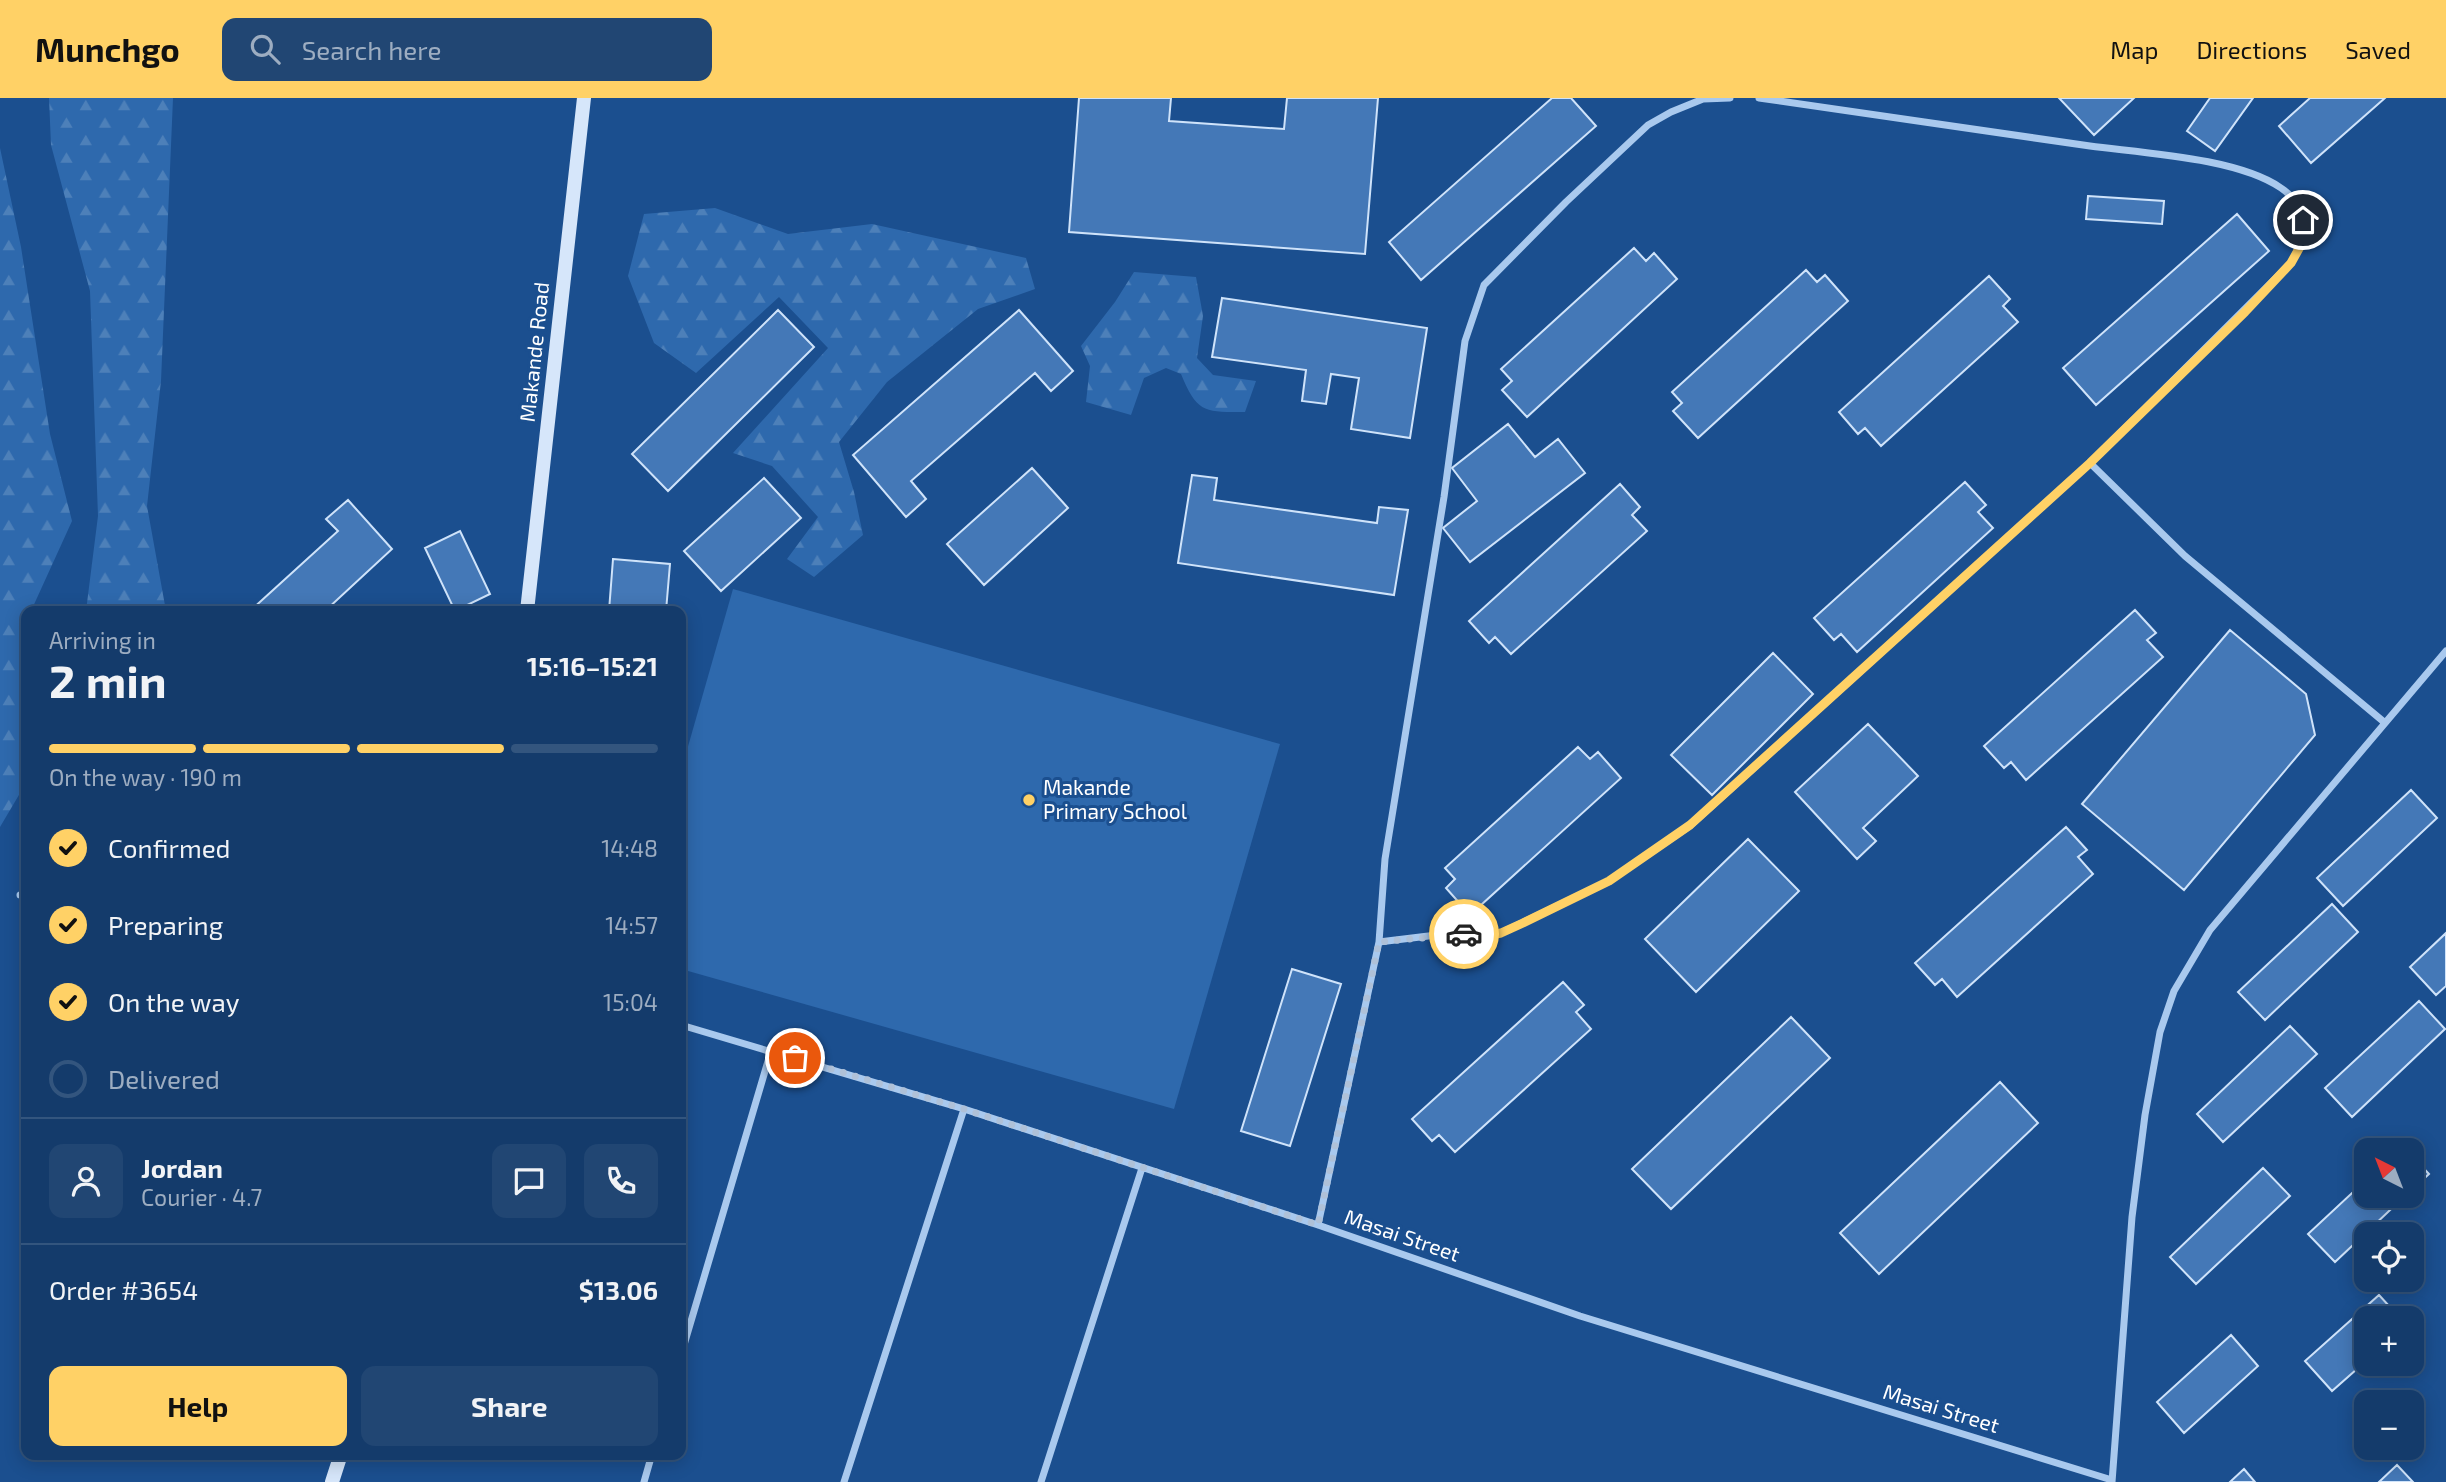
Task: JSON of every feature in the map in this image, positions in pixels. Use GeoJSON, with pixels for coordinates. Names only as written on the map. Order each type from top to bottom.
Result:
{"type":"FeatureCollection","features":[{"type":"Feature","properties":{"kind":"main road","name":"Makande Road"},"geometry":{"type":"LineString","coordinates":[[528,606],[583,98]]}},
{"type":"Feature","properties":{"kind":"main road"},"geometry":{"type":"LineString","coordinates":[[332,1482],[339,1460]]}},
{"type":"Feature","properties":{"kind":"street"},"geometry":{"type":"LineString","coordinates":[[1318,1225],[1379,942],[1385,859],[1444,497],[1465,341],[1485,285],[1566,202],[1648,125],[1671,112],[1703,100],[1730,98]]}},
{"type":"Feature","properties":{"kind":"street"},"geometry":{"type":"LineString","coordinates":[[1379,942],[1453,933],[1478,938],[1501,933],[1609,881],[1690,825],[2090,463],[2291,263],[2301,245],[2303,220],[2295,201],[2264,179],[2164,154],[1759,98]]}},
{"type":"Feature","properties":{"kind":"street"},"geometry":{"type":"LineString","coordinates":[[2090,463],[2185,556],[2384,722]]}},
{"type":"Feature","properties":{"kind":"street"},"geometry":{"type":"LineString","coordinates":[[2112,1481],[2133,1204],[2160,1032],[2174,991],[2210,930],[2446,651]]}},
{"type":"Feature","properties":{"kind":"street","name":"Masai Street"},"geometry":{"type":"LineString","coordinates":[[686,1026],[964,1109],[1318,1225],[1580,1316],[2112,1481]]}},
{"type":"Feature","properties":{"kind":"street"},"geometry":{"type":"LineString","coordinates":[[686,1339],[771,1051]]}},
{"type":"Feature","properties":{"kind":"street"},"geometry":{"type":"LineString","coordinates":[[844,1482],[964,1109]]}},
{"type":"Feature","properties":{"kind":"street"},"geometry":{"type":"LineString","coordinates":[[1041,1482],[1142,1168]]}},
{"type":"Feature","properties":{"kind":"street"},"geometry":{"type":"LineString","coordinates":[[644,1482],[650,1460]]}},
{"type":"Feature","properties":{"kind":"green space"},"geometry":{"type":"Polygon","coordinates":[[[49,98],[173,98],[161,381],[147,506],[165,606],[87,606],[98,516],[90,291],[51,145],[49,98]]]}},
{"type":"Feature","properties":{"kind":"green space"},"geometry":{"type":"Polygon","coordinates":[[[0,148],[21,247],[50,434],[72,521],[33,606],[21,606],[21,791],[0,827],[0,148]]]}},
{"type":"Feature","properties":{"kind":"green space"},"geometry":{"type":"Polygon","coordinates":[[[715,208],[788,234],[872,224],[1026,258],[1035,289],[978,309],[887,382],[839,442],[863,535],[814,577],[787,559],[818,517],[772,466],[733,453],[828,348],[779,297],[696,373],[654,343],[628,276],[644,214],[715,208]]]}},
{"type":"Feature","properties":{"kind":"green space"},"geometry":{"type":"Polygon","coordinates":[[[1134,272],[1196,277],[1203,316],[1197,358],[1213,375],[1256,381],[1245,412],[1220,412],[1204,408],[1192,396],[1181,374],[1166,368],[1144,378],[1131,415],[1086,402],[1090,366],[1081,346],[1134,272]]]}},
{"type":"Feature","properties":{"kind":"green space"},"geometry":{"type":"Polygon","coordinates":[[[733,589],[1280,744],[1174,1109],[686,970],[686,754],[733,589]]]}},
{"type":"Feature","properties":{"kind":"building"},"geometry":{"type":"Polygon","coordinates":[[[1079,98],[1171,98],[1169,121],[1284,129],[1287,98],[1378,98],[1365,254],[1069,232],[1079,98]]]}},
{"type":"Feature","properties":{"kind":"building"},"geometry":{"type":"Polygon","coordinates":[[[1552,98],[1571,98],[1596,126],[1421,280],[1389,242],[1552,98]]]}},
{"type":"Feature","properties":{"kind":"building"},"geometry":{"type":"Polygon","coordinates":[[[2059,98],[2134,98],[2094,135],[2059,98]]]}},
{"type":"Feature","properties":{"kind":"building"},"geometry":{"type":"Polygon","coordinates":[[[2210,98],[2253,98],[2215,151],[2187,131],[2210,98]]]}},
{"type":"Feature","properties":{"kind":"building"},"geometry":{"type":"Polygon","coordinates":[[[2310,98],[2385,98],[2311,163],[2279,126],[2310,98]]]}},
{"type":"Feature","properties":{"kind":"building"},"geometry":{"type":"Polygon","coordinates":[[[2088,196],[2164,201],[2162,224],[2086,219],[2088,196]]]}},
{"type":"Feature","properties":{"kind":"building"},"geometry":{"type":"Polygon","coordinates":[[[2237,214],[2269,251],[2096,405],[2063,368],[2237,214]]]}},
{"type":"Feature","properties":{"kind":"building"},"geometry":{"type":"Polygon","coordinates":[[[1634,248],[1646,261],[1654,253],[1677,279],[1527,417],[1502,390],[1512,381],[1501,369],[1634,248]]]}},
{"type":"Feature","properties":{"kind":"building"},"geometry":{"type":"Polygon","coordinates":[[[1806,270],[1817,282],[1825,275],[1848,301],[1698,438],[1673,411],[1682,403],[1672,392],[1806,270]]]}},
{"type":"Feature","properties":{"kind":"building"},"geometry":{"type":"Polygon","coordinates":[[[1989,276],[2010,299],[2003,306],[2018,322],[1881,446],[1865,428],[1858,434],[1839,412],[1989,276]]]}},
{"type":"Feature","properties":{"kind":"building"},"geometry":{"type":"Polygon","coordinates":[[[1222,298],[1427,328],[1410,438],[1351,429],[1359,378],[1331,374],[1326,404],[1302,401],[1306,370],[1212,357],[1222,298]]]}},
{"type":"Feature","properties":{"kind":"building"},"geometry":{"type":"Polygon","coordinates":[[[778,310],[814,347],[668,491],[632,454],[778,310]]]}},
{"type":"Feature","properties":{"kind":"building"},"geometry":{"type":"Polygon","coordinates":[[[1019,310],[1073,371],[1051,391],[1035,373],[911,481],[926,499],[906,517],[853,455],[1019,310]]]}},
{"type":"Feature","properties":{"kind":"building"},"geometry":{"type":"Polygon","coordinates":[[[1508,424],[1535,457],[1558,439],[1585,473],[1470,562],[1443,528],[1477,501],[1452,468],[1508,424]]]}},
{"type":"Feature","properties":{"kind":"building"},"geometry":{"type":"Polygon","coordinates":[[[1032,468],[1068,508],[984,585],[947,544],[1032,468]]]}},
{"type":"Feature","properties":{"kind":"building"},"geometry":{"type":"Polygon","coordinates":[[[1192,475],[1217,478],[1214,500],[1377,523],[1379,507],[1408,510],[1394,595],[1178,563],[1192,475]]]}},
{"type":"Feature","properties":{"kind":"building"},"geometry":{"type":"Polygon","coordinates":[[[764,478],[801,518],[721,591],[684,551],[764,478]]]}},
{"type":"Feature","properties":{"kind":"building"},"geometry":{"type":"Polygon","coordinates":[[[1965,482],[1986,505],[1978,512],[1993,528],[1857,652],[1841,634],[1834,640],[1814,618],[1965,482]]]}},
{"type":"Feature","properties":{"kind":"building"},"geometry":{"type":"Polygon","coordinates":[[[1620,484],[1640,507],[1632,515],[1647,531],[1511,654],[1495,637],[1489,643],[1469,621],[1620,484]]]}},
{"type":"Feature","properties":{"kind":"building"},"geometry":{"type":"Polygon","coordinates":[[[348,500],[392,549],[330,606],[256,606],[338,531],[326,519],[348,500]]]}},
{"type":"Feature","properties":{"kind":"building"},"geometry":{"type":"Polygon","coordinates":[[[460,531],[490,594],[465,606],[453,606],[425,548],[460,531]]]}},
{"type":"Feature","properties":{"kind":"building"},"geometry":{"type":"Polygon","coordinates":[[[613,559],[670,564],[666,606],[609,606],[613,559]]]}},
{"type":"Feature","properties":{"kind":"building"},"geometry":{"type":"Polygon","coordinates":[[[2135,610],[2156,633],[2147,640],[2163,657],[2026,780],[2011,762],[2004,768],[1984,746],[2135,610]]]}},
{"type":"Feature","properties":{"kind":"building"},"geometry":{"type":"Polygon","coordinates":[[[2230,630],[2306,694],[2315,735],[2184,890],[2082,804],[2230,630]]]}},
{"type":"Feature","properties":{"kind":"building"},"geometry":{"type":"Polygon","coordinates":[[[1773,653],[1813,694],[1712,795],[1671,755],[1773,653]]]}},
{"type":"Feature","properties":{"kind":"building"},"geometry":{"type":"Polygon","coordinates":[[[1868,724],[1918,776],[1863,828],[1876,841],[1857,859],[1795,792],[1868,724]]]}},
{"type":"Feature","properties":{"kind":"building"},"geometry":{"type":"Polygon","coordinates":[[[1578,747],[1590,759],[1598,752],[1621,778],[1470,915],[1446,888],[1455,879],[1445,868],[1578,747]]]}},
{"type":"Feature","properties":{"kind":"building"},"geometry":{"type":"Polygon","coordinates":[[[2411,790],[2437,818],[2343,906],[2317,878],[2411,790]]]}},
{"type":"Feature","properties":{"kind":"building"},"geometry":{"type":"Polygon","coordinates":[[[2066,827],[2087,850],[2078,857],[2093,874],[1957,997],[1942,979],[1935,985],[1915,963],[2066,827]]]}},
{"type":"Feature","properties":{"kind":"building"},"geometry":{"type":"Polygon","coordinates":[[[1748,839],[1799,891],[1696,992],[1645,939],[1748,839]]]}},
{"type":"Feature","properties":{"kind":"building"},"geometry":{"type":"Polygon","coordinates":[[[2332,904],[2358,932],[2265,1020],[2238,992],[2332,904]]]}},
{"type":"Feature","properties":{"kind":"building"},"geometry":{"type":"Polygon","coordinates":[[[2446,933],[2446,986],[2436,995],[2410,967],[2446,933]]]}},
{"type":"Feature","properties":{"kind":"building"},"geometry":{"type":"Polygon","coordinates":[[[1292,969],[1341,984],[1290,1146],[1241,1131],[1292,969]]]}},
{"type":"Feature","properties":{"kind":"building"},"geometry":{"type":"Polygon","coordinates":[[[1563,982],[1584,1005],[1576,1012],[1591,1029],[1455,1152],[1439,1135],[1432,1141],[1412,1119],[1563,982]]]}},
{"type":"Feature","properties":{"kind":"building"},"geometry":{"type":"Polygon","coordinates":[[[2419,1001],[2445,1029],[2352,1117],[2325,1088],[2419,1001]]]}},
{"type":"Feature","properties":{"kind":"building"},"geometry":{"type":"Polygon","coordinates":[[[1791,1017],[1830,1058],[1671,1209],[1632,1169],[1791,1017]]]}},
{"type":"Feature","properties":{"kind":"building"},"geometry":{"type":"Polygon","coordinates":[[[2290,1026],[2317,1054],[2223,1142],[2197,1114],[2290,1026]]]}},
{"type":"Feature","properties":{"kind":"building"},"geometry":{"type":"Polygon","coordinates":[[[2000,1082],[2038,1123],[1879,1274],[1840,1233],[2000,1082]]]}},
{"type":"Feature","properties":{"kind":"building"},"geometry":{"type":"Polygon","coordinates":[[[2263,1168],[2290,1196],[2196,1284],[2170,1257],[2263,1168]]]}},
{"type":"Feature","properties":{"kind":"building"},"geometry":{"type":"Polygon","coordinates":[[[2354,1191],[2354,1208],[2392,1208],[2377,1222],[2354,1222],[2354,1244],[2335,1262],[2308,1234],[2354,1191]]]}},
{"type":"Feature","properties":{"kind":"building"},"geometry":{"type":"Polygon","coordinates":[[[2379,1295],[2389,1306],[2367,1306],[2379,1295]]]}},
{"type":"Feature","properties":{"kind":"building"},"geometry":{"type":"Polygon","coordinates":[[[2354,1317],[2354,1372],[2332,1391],[2305,1361],[2354,1317]]]}},
{"type":"Feature","properties":{"kind":"building"},"geometry":{"type":"Polygon","coordinates":[[[2231,1335],[2258,1366],[2184,1433],[2157,1402],[2231,1335]]]}},
{"type":"Feature","properties":{"kind":"building"},"geometry":{"type":"Polygon","coordinates":[[[2397,1465],[2413,1482],[2379,1482],[2397,1465]]]}},
{"type":"Feature","properties":{"kind":"building"},"geometry":{"type":"Polygon","coordinates":[[[2244,1469],[2255,1482],[2230,1482],[2244,1469]]]}},
{"type":"Feature","properties":{"kind":"way so far"},"geometry":{"type":"LineString","coordinates":[[795,1058],[964,1109],[1318,1225],[1379,942],[1464,934]]}},
{"type":"Feature","properties":{"kind":"place","name":"Makande Primary School"},"geometry":{"type":"Point","coordinates":[1029,800]}},
{"type":"Feature","properties":{"kind":"route"},"geometry":{"type":"LineString","coordinates":[[1464,934],[1478,938],[1501,933],[1523,923],[1609,881],[1690,825],[2090,463],[2245,312],[2291,263],[2301,245],[2303,220]]}}]}
